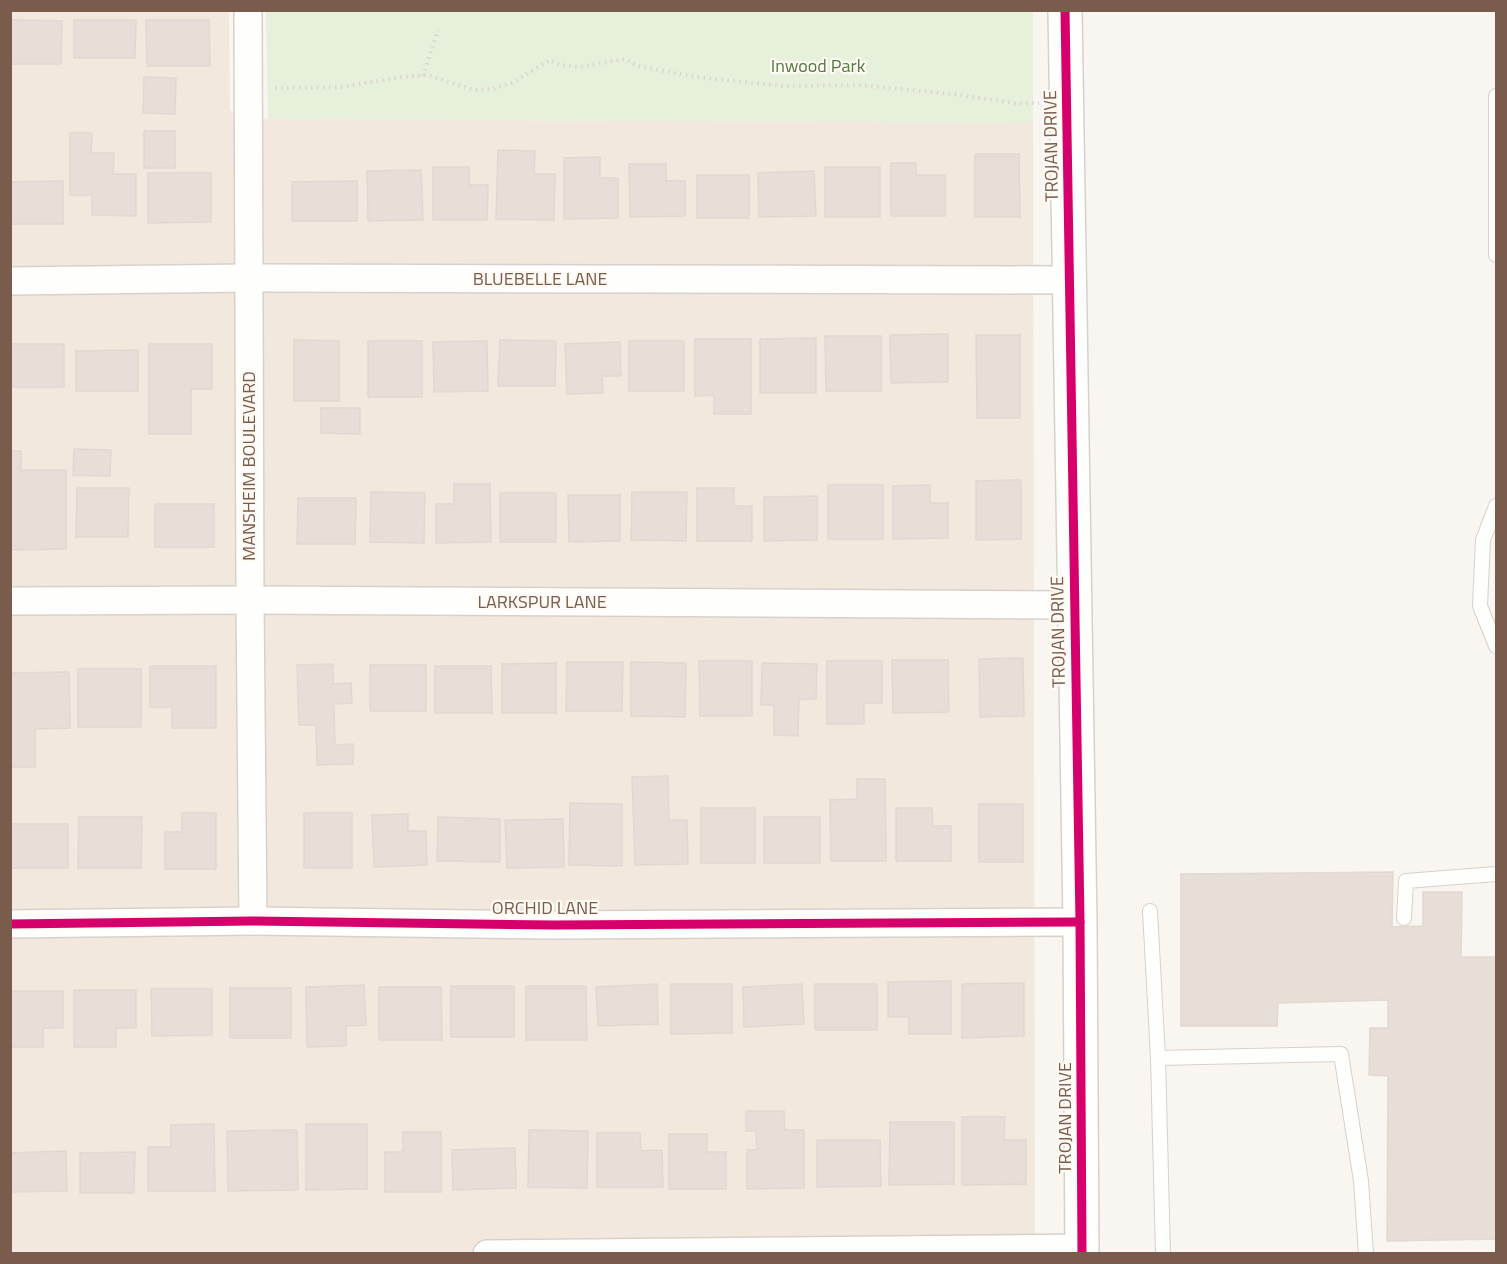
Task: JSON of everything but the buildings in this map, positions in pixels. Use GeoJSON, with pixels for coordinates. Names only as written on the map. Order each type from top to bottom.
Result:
{"type":"FeatureCollection","features":[{"type":"Feature","properties":{"kind":"street","name":"MANSHEIM BOULEVARD"},"geometry":{"type":"LineString","coordinates":[[248,10],[253,921]]}},
{"type":"Feature","properties":{"kind":"street","name":"TROJAN DRIVE"},"geometry":{"type":"LineString","coordinates":[[1065,10],[1080,922],[1082,1251]]}},
{"type":"Feature","properties":{"kind":"street","name":"BLUEBELLE LANE"},"geometry":{"type":"LineString","coordinates":[[10,281],[249,278],[1069,280]]}},
{"type":"Feature","properties":{"kind":"street","name":"LARKSPUR LANE"},"geometry":{"type":"LineString","coordinates":[[10,601],[250,600],[1073,605]]}},
{"type":"Feature","properties":{"kind":"street","name":"ORCHID LANE"},"geometry":{"type":"LineString","coordinates":[[10,924],[253,921],[555,925],[1080,922]]}},
{"type":"Feature","properties":{"kind":"street"},"geometry":{"type":"LineString","coordinates":[[487,1254],[1082,1251]]}},
{"type":"Feature","properties":{"kind":"lane"},"geometry":{"type":"LineString","coordinates":[[1497,96],[1497,255]]}},
{"type":"Feature","properties":{"kind":"lane"},"geometry":{"type":"LineString","coordinates":[[1497,506],[1483,540],[1480,606],[1497,646]]}},
{"type":"Feature","properties":{"kind":"lane"},"geometry":{"type":"LineString","coordinates":[[1404,918],[1406,881],[1497,874]]}},
{"type":"Feature","properties":{"kind":"lane"},"geometry":{"type":"LineString","coordinates":[[1150,911],[1158,1058],[1163,1254]]}},
{"type":"Feature","properties":{"kind":"lane"},"geometry":{"type":"LineString","coordinates":[[1158,1058],[1341,1054],[1361,1180],[1366,1254]]}},
{"type":"Feature","properties":{"kind":"path"},"geometry":{"type":"LineString","coordinates":[[423,76],[438,30]]}},
{"type":"Feature","properties":{"kind":"path"},"geometry":{"type":"LineString","coordinates":[[249,88],[341,87],[428,75],[474,90],[492,89],[512,83],[550,60],[561,65],[579,67],[625,59],[637,66],[696,77],[783,86],[859,85],[1015,103],[1067,104]]}},
{"type":"Feature","properties":{"kind":"shaded area"},"geometry":{"type":"Polygon","coordinates":[[[10,11],[229,11],[230,111],[268,119],[1033,123],[1035,1253],[11,1253],[10,11]]]}},
{"type":"Feature","properties":{"kind":"green space","name":"Inwood Park"},"geometry":{"type":"Polygon","coordinates":[[[266,11],[1033,11],[1033,123],[268,119],[266,11]]]}},
{"type":"Feature","properties":{"kind":"cycle path"},"geometry":{"type":"LineString","coordinates":[[1065,10],[1080,922],[1082,1254]]}},
{"type":"Feature","properties":{"kind":"cycle path"},"geometry":{"type":"LineString","coordinates":[[10,924],[253,921],[555,925],[1080,922]]}}]}
